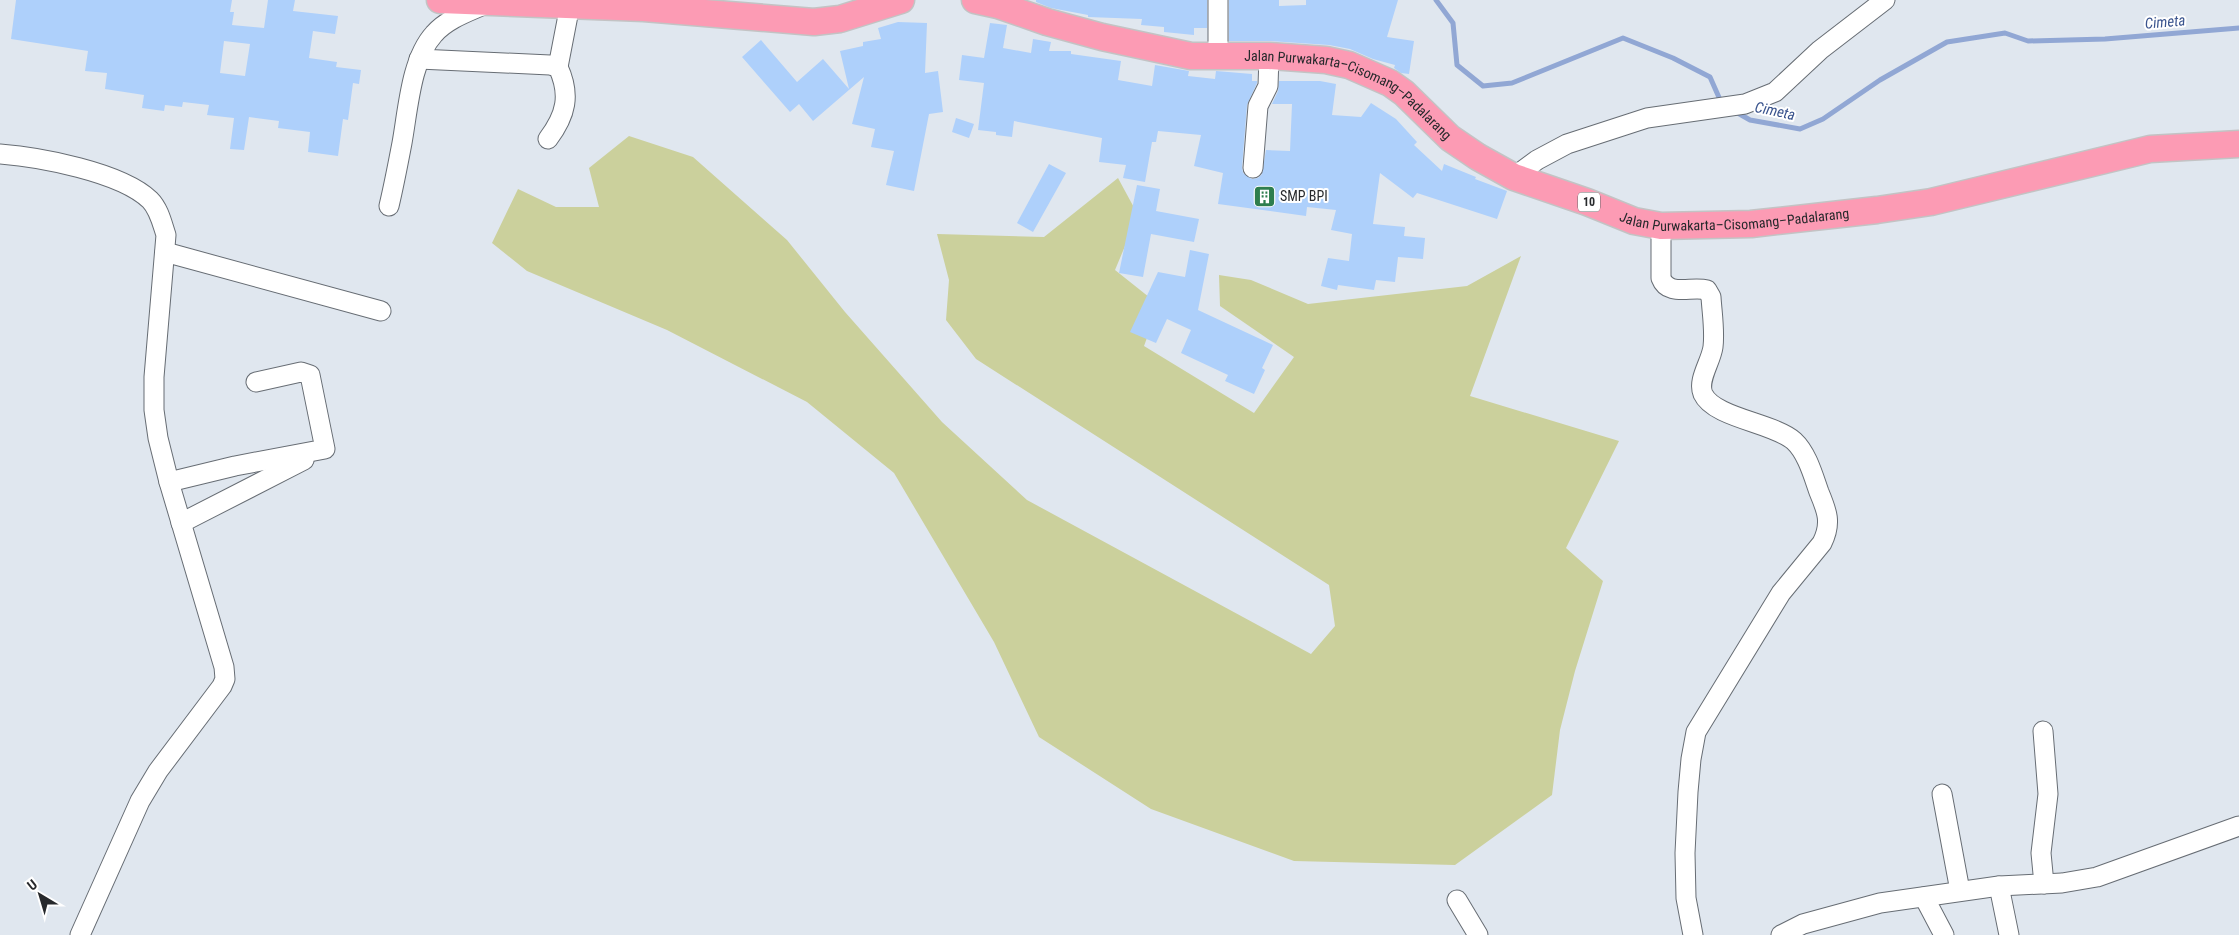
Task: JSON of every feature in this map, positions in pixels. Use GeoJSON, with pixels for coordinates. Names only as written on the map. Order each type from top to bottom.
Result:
{"type":"FeatureCollection","features":[{"type":"Feature","properties":{"kind":"highway"},"geometry":{"type":"LineString","coordinates":[[440,0],[644,8],[742,9],[814,22],[840,19],[901,0]]}},
{"type":"Feature","properties":{"kind":"highway","name":"Jalan Purwakarta–Cisomang–Padalarang"},"geometry":{"type":"LineString","coordinates":[[974,0],[998,4],[1047,22],[1102,37],[1191,56],[1269,56],[1326,60],[1371,73],[1390,82],[1404,93],[1450,138],[1478,157],[1514,177],[1587,202],[1634,221],[1661,226],[1751,224],[1877,210],[1930,202],[2150,149],[2239,144]]}},
{"type":"Feature","properties":{"kind":"street"},"geometry":{"type":"LineString","coordinates":[[1218,0],[1218,57]]}},
{"type":"Feature","properties":{"kind":"street"},"geometry":{"type":"LineString","coordinates":[[1514,177],[1537,160],[1567,144],[1647,118],[1745,104],[1775,92],[1820,50],[1885,0]]}},
{"type":"Feature","properties":{"kind":"street"},"geometry":{"type":"LineString","coordinates":[[389,206],[402,142],[407,105],[419,59],[429,38],[459,16],[487,3]]}},
{"type":"Feature","properties":{"kind":"street"},"geometry":{"type":"LineString","coordinates":[[548,139],[559,124],[564,110],[564,82],[558,67],[570,5]]}},
{"type":"Feature","properties":{"kind":"street"},"geometry":{"type":"LineString","coordinates":[[1253,168],[1258,106],[1268,86],[1269,56]]}},
{"type":"Feature","properties":{"kind":"street"},"geometry":{"type":"LineString","coordinates":[[419,59],[550,65],[558,67]]}},
{"type":"Feature","properties":{"kind":"street"},"geometry":{"type":"LineString","coordinates":[[0,154],[78,166],[134,188],[150,201],[160,217],[166,235],[154,377],[154,410],[158,438],[169,482],[224,667],[225,679],[222,686],[158,771],[140,801],[80,935]]}},
{"type":"Feature","properties":{"kind":"street"},"geometry":{"type":"LineString","coordinates":[[1661,226],[1661,278],[1663,284],[1672,290],[1700,288],[1707,290],[1710,297],[1713,346],[1701,383],[1706,400],[1717,408],[1776,431],[1793,440],[1801,449],[1814,477],[1828,517],[1827,534],[1822,543],[1781,594],[1696,732],[1688,792],[1685,853],[1686,898],[1693,935]]}},
{"type":"Feature","properties":{"kind":"street"},"geometry":{"type":"LineString","coordinates":[[165,252],[381,311]]}},
{"type":"Feature","properties":{"kind":"street"},"geometry":{"type":"LineString","coordinates":[[256,382],[301,372],[310,375],[325,450]]}},
{"type":"Feature","properties":{"kind":"street"},"geometry":{"type":"LineString","coordinates":[[169,482],[235,466],[325,450]]}},
{"type":"Feature","properties":{"kind":"street"},"geometry":{"type":"LineString","coordinates":[[181,523],[325,450]]}},
{"type":"Feature","properties":{"kind":"street"},"geometry":{"type":"LineString","coordinates":[[2043,731],[2048,794],[2041,853],[2044,884]]}},
{"type":"Feature","properties":{"kind":"street"},"geometry":{"type":"LineString","coordinates":[[1942,794],[1960,891]]}},
{"type":"Feature","properties":{"kind":"street"},"geometry":{"type":"LineString","coordinates":[[1782,935],[1803,924],[1848,911],[1924,897],[1999,886],[2044,884],[2097,877],[2239,826]]}},
{"type":"Feature","properties":{"kind":"street"},"geometry":{"type":"LineString","coordinates":[[1999,886],[2009,935]]}},
{"type":"Feature","properties":{"kind":"street"},"geometry":{"type":"LineString","coordinates":[[1924,897],[1944,935]]}},
{"type":"Feature","properties":{"kind":"street"},"geometry":{"type":"LineString","coordinates":[[1457,900],[1478,935]]}},
{"type":"Feature","properties":{"kind":"green space"},"geometry":{"type":"Polygon","coordinates":[[[629,136],[693,157],[787,240],[845,312],[942,422],[1027,500],[1311,654],[1335,626],[1329,585],[976,359],[946,320],[949,280],[937,234],[1044,237],[1118,178],[1138,215],[1115,270],[1159,305],[1144,346],[1254,413],[1294,357],[1220,306],[1219,275],[1251,280],[1308,304],[1467,286],[1521,256],[1470,396],[1619,441],[1566,548],[1603,581],[1575,671],[1560,730],[1552,795],[1455,865],[1294,861],[1151,809],[1039,737],[994,642],[894,473],[807,402],[667,330],[527,271],[492,243],[518,189],[556,207],[599,207],[589,168],[629,136]]]}},
{"type":"Feature","properties":{"kind":"building"},"geometry":{"type":"Polygon","coordinates":[[[16,0],[232,0],[230,12],[234,12],[232,25],[264,28],[268,0],[295,0],[293,11],[338,16],[335,34],[313,31],[309,58],[337,62],[336,67],[361,70],[359,84],[353,83],[348,120],[343,119],[338,156],[308,152],[310,132],[278,128],[279,121],[249,117],[244,150],[230,149],[234,118],[207,115],[209,105],[183,102],[182,107],[165,105],[164,111],[142,108],[144,95],[105,89],[107,73],[85,71],[88,51],[11,39],[16,0]],[[224,41],[220,73],[245,76],[250,44],[224,41]]]}},
{"type":"Feature","properties":{"kind":"building"},"geometry":{"type":"Polygon","coordinates":[[[1036,0],[1207,0],[1207,28],[1194,28],[1194,35],[1164,32],[1164,27],[1141,25],[1142,19],[1088,17],[1088,15],[1051,8],[1036,2],[1036,0]]]}},
{"type":"Feature","properties":{"kind":"building"},"geometry":{"type":"Polygon","coordinates":[[[1229,0],[1279,0],[1279,6],[1306,5],[1306,0],[1398,0],[1387,37],[1414,41],[1409,74],[1401,73],[1394,68],[1395,65],[1373,59],[1350,49],[1329,45],[1270,41],[1229,41],[1229,0]]]}},
{"type":"Feature","properties":{"kind":"building"},"geometry":{"type":"Polygon","coordinates":[[[898,22],[927,23],[925,73],[938,71],[943,112],[929,114],[914,191],[886,185],[894,151],[871,147],[875,129],[852,124],[864,77],[813,121],[799,104],[790,112],[742,57],[761,40],[797,82],[823,59],[849,89],[840,51],[863,46],[863,42],[881,39],[878,28],[898,22]]]}},
{"type":"Feature","properties":{"kind":"building"},"geometry":{"type":"Polygon","coordinates":[[[990,23],[1007,25],[1003,48],[1031,53],[1033,39],[1051,42],[1049,51],[1071,51],[1071,54],[1121,61],[1118,80],[1152,86],[1155,65],[1189,71],[1188,76],[1215,79],[1216,71],[1252,74],[1252,81],[1257,81],[1257,83],[1247,105],[1242,167],[1243,173],[1252,179],[1258,178],[1262,174],[1266,150],[1290,151],[1292,104],[1272,104],[1278,91],[1279,81],[1320,81],[1336,84],[1332,115],[1361,117],[1371,103],[1396,119],[1417,142],[1414,145],[1442,171],[1444,164],[1476,177],[1475,179],[1507,191],[1497,219],[1417,193],[1413,198],[1380,173],[1373,224],[1405,227],[1404,236],[1425,238],[1423,259],[1398,257],[1395,282],[1376,280],[1374,290],[1338,285],[1337,290],[1321,286],[1328,258],[1349,261],[1352,234],[1331,230],[1336,210],[1307,207],[1306,216],[1218,204],[1223,173],[1194,166],[1201,135],[1158,131],[1156,142],[1152,142],[1145,182],[1123,178],[1126,165],[1099,162],[1102,138],[1014,121],[1012,137],[996,135],[996,132],[978,130],[984,83],[959,80],[962,55],[984,58],[990,23]]]}},
{"type":"Feature","properties":{"kind":"building"},"geometry":{"type":"Polygon","coordinates":[[[956,118],[974,124],[969,138],[952,132],[956,118]]]}},
{"type":"Feature","properties":{"kind":"building"},"geometry":{"type":"Polygon","coordinates":[[[1049,164],[1066,173],[1033,232],[1017,223],[1049,164]]]}},
{"type":"Feature","properties":{"kind":"building"},"geometry":{"type":"Polygon","coordinates":[[[1137,185],[1160,189],[1156,211],[1199,219],[1194,242],[1151,234],[1143,277],[1119,273],[1137,185]]]}},
{"type":"Feature","properties":{"kind":"building"},"geometry":{"type":"Polygon","coordinates":[[[1190,250],[1209,254],[1198,310],[1273,345],[1262,368],[1265,370],[1254,394],[1225,381],[1228,375],[1181,353],[1191,330],[1167,319],[1156,343],[1130,332],[1158,272],[1185,277],[1190,250]]]}},
{"type":"Feature","properties":{"kind":"waterway","name":"Cimeta"},"geometry":{"type":"LineString","coordinates":[[1436,0],[1453,23],[1457,65],[1483,86],[1512,83],[1623,38],[1673,58],[1710,77],[1721,102]]}},
{"type":"Feature","properties":{"kind":"waterway","name":"Cimeta"},"geometry":{"type":"LineString","coordinates":[[1736,112],[1750,120],[1800,129],[1823,119],[1880,80],[1947,42],[2005,33],[2028,41],[2105,39],[2239,28]]}},
{"type":"Feature","properties":{"kind":"place","name":"SMP BPI"},"geometry":{"type":"Point","coordinates":[1264,196]}}]}
